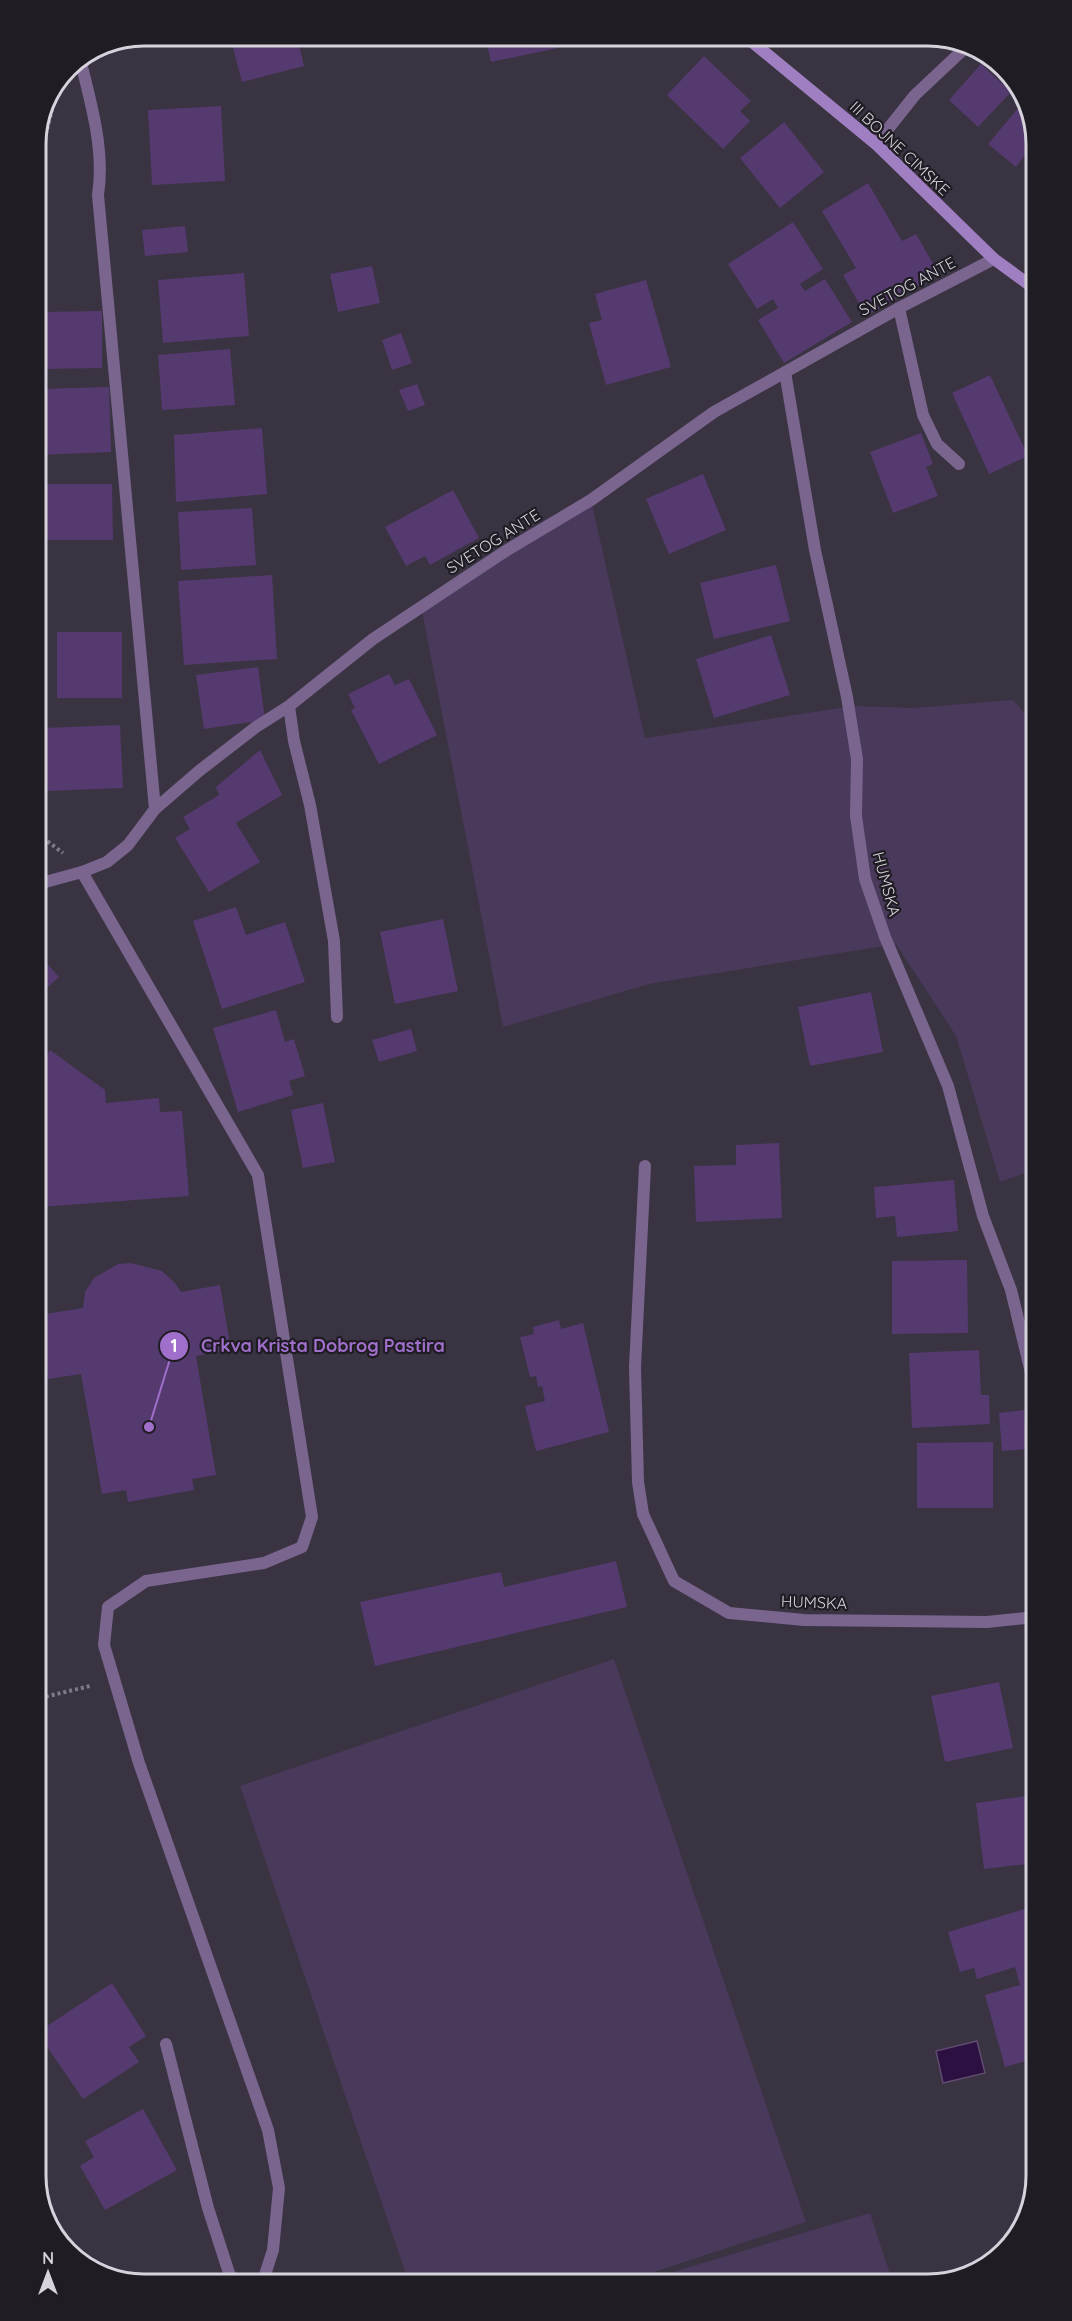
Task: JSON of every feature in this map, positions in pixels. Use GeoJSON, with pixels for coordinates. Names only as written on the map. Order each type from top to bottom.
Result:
{"type":"FeatureCollection","features":[{"type":"Feature","properties":{"kind":"street","name":"III BOJNE CIMSKE"},"geometry":{"type":"LineString","coordinates":[[759,47],[876,144],[994,259],[1026,282]]}},
{"type":"Feature","properties":{"kind":"street"},"geometry":{"type":"LineString","coordinates":[[876,144],[915,94],[961,53]]}},
{"type":"Feature","properties":{"kind":"street"},"geometry":{"type":"LineString","coordinates":[[82,69],[102,173],[98,195],[155,809]]}},
{"type":"Feature","properties":{"kind":"street","name":"SVETOG ANTE"},"geometry":{"type":"LineString","coordinates":[[47,882],[82,873],[107,862],[128,845],[155,809],[199,771],[256,727],[289,706],[373,639],[504,552],[591,500],[714,412],[899,308],[994,259]]}},
{"type":"Feature","properties":{"kind":"street"},"geometry":{"type":"LineString","coordinates":[[899,308],[923,415],[937,444],[959,464]]}},
{"type":"Feature","properties":{"kind":"street","name":"HUMSKA"},"geometry":{"type":"LineString","coordinates":[[785,372],[815,550],[857,759],[856,816],[865,879],[885,937],[948,1086],[983,1216],[1011,1290],[1026,1338]]}},
{"type":"Feature","properties":{"kind":"street"},"geometry":{"type":"LineString","coordinates":[[289,706],[294,741],[310,805],[334,940],[337,1017]]}},
{"type":"Feature","properties":{"kind":"street"},"geometry":{"type":"LineString","coordinates":[[82,873],[258,1175],[312,1517],[302,1547],[264,1563],[146,1581],[108,1607],[104,1645],[139,1763],[268,2130],[279,2188],[273,2250],[265,2274]]}},
{"type":"Feature","properties":{"kind":"street","name":"HUMSKA"},"geometry":{"type":"LineString","coordinates":[[645,1166],[635,1367],[638,1482],[643,1514],[674,1581],[729,1612],[804,1620],[987,1622],[1026,1618]]}},
{"type":"Feature","properties":{"kind":"street"},"geometry":{"type":"LineString","coordinates":[[166,2044],[208,2208],[230,2274]]}},
{"type":"Feature","properties":{"kind":"path"},"geometry":{"type":"LineString","coordinates":[[46,1697],[114,1681]]}},
{"type":"Feature","properties":{"kind":"shaded area"},"geometry":{"type":"Polygon","coordinates":[[[591,500],[645,738],[853,706],[912,708],[1013,700],[1026,715],[1026,1173],[1000,1182],[956,1036],[896,944],[649,984],[503,1027],[421,606],[591,500]]]}},
{"type":"Feature","properties":{"kind":"shaded area"},"geometry":{"type":"Polygon","coordinates":[[[614,1659],[806,2222],[648,2274],[406,2274],[240,1786],[614,1659]]]}},
{"type":"Feature","properties":{"kind":"shaded area"},"geometry":{"type":"Polygon","coordinates":[[[977,2041],[985,2073],[943,2083],[936,2051],[977,2041]]]}},
{"type":"Feature","properties":{"kind":"shaded area"},"geometry":{"type":"Polygon","coordinates":[[[870,2213],[890,2274],[666,2274],[870,2213]]]}},
{"type":"Feature","properties":{"kind":"building"},"geometry":{"type":"Polygon","coordinates":[[[233,46],[299,46],[304,66],[242,82],[233,46]]]}},
{"type":"Feature","properties":{"kind":"building"},"geometry":{"type":"Polygon","coordinates":[[[487,46],[558,47],[558,48],[491,62],[487,46]]]}},
{"type":"Feature","properties":{"kind":"building"},"geometry":{"type":"Polygon","coordinates":[[[704,56],[751,101],[740,111],[750,121],[723,149],[667,95],[704,56]]]}},
{"type":"Feature","properties":{"kind":"building"},"geometry":{"type":"Polygon","coordinates":[[[981,64],[1010,93],[978,127],[949,100],[981,64]]]}},
{"type":"Feature","properties":{"kind":"building"},"geometry":{"type":"Polygon","coordinates":[[[221,106],[225,181],[152,185],[148,110],[221,106]]]}},
{"type":"Feature","properties":{"kind":"building"},"geometry":{"type":"Polygon","coordinates":[[[1018,108],[1025,132],[1026,156],[1016,167],[988,144],[1018,108]]]}},
{"type":"Feature","properties":{"kind":"building"},"geometry":{"type":"Polygon","coordinates":[[[784,122],[824,172],[780,208],[740,158],[784,122]]]}},
{"type":"Feature","properties":{"kind":"building"},"geometry":{"type":"Polygon","coordinates":[[[868,183],[902,241],[916,234],[939,274],[866,316],[843,275],[856,268],[822,211],[868,183]]]}},
{"type":"Feature","properties":{"kind":"building"},"geometry":{"type":"Polygon","coordinates":[[[793,222],[823,269],[800,284],[805,291],[825,279],[852,322],[784,363],[758,320],[778,308],[773,299],[757,309],[728,264],[793,222]]]}},
{"type":"Feature","properties":{"kind":"building"},"geometry":{"type":"Polygon","coordinates":[[[185,226],[188,252],[145,256],[142,230],[185,226]]]}},
{"type":"Feature","properties":{"kind":"building"},"geometry":{"type":"Polygon","coordinates":[[[372,266],[380,303],[338,312],[330,274],[372,266]]]}},
{"type":"Feature","properties":{"kind":"building"},"geometry":{"type":"Polygon","coordinates":[[[244,273],[249,336],[163,343],[158,280],[244,273]]]}},
{"type":"Feature","properties":{"kind":"building"},"geometry":{"type":"Polygon","coordinates":[[[646,280],[671,367],[606,385],[589,323],[602,320],[595,294],[646,280]]]}},
{"type":"Feature","properties":{"kind":"building"},"geometry":{"type":"Polygon","coordinates":[[[102,311],[102,368],[47,369],[47,312],[102,311]]]}},
{"type":"Feature","properties":{"kind":"building"},"geometry":{"type":"Polygon","coordinates":[[[401,333],[412,363],[392,370],[382,340],[401,333]]]}},
{"type":"Feature","properties":{"kind":"building"},"geometry":{"type":"Polygon","coordinates":[[[230,349],[235,405],[162,410],[158,355],[230,349]]]}},
{"type":"Feature","properties":{"kind":"building"},"geometry":{"type":"Polygon","coordinates":[[[990,375],[1026,452],[1026,457],[989,474],[952,393],[990,375]]]}},
{"type":"Feature","properties":{"kind":"building"},"geometry":{"type":"Polygon","coordinates":[[[417,384],[425,405],[408,411],[399,390],[417,384]]]}},
{"type":"Feature","properties":{"kind":"building"},"geometry":{"type":"Polygon","coordinates":[[[109,387],[111,452],[47,455],[47,389],[109,387]]]}},
{"type":"Feature","properties":{"kind":"building"},"geometry":{"type":"Polygon","coordinates":[[[262,428],[267,494],[176,502],[174,435],[262,428]]]}},
{"type":"Feature","properties":{"kind":"building"},"geometry":{"type":"Polygon","coordinates":[[[921,433],[933,464],[926,467],[938,496],[893,513],[870,452],[921,433]]]}},
{"type":"Feature","properties":{"kind":"building"},"geometry":{"type":"Polygon","coordinates":[[[703,474],[726,530],[669,554],[646,499],[703,474]]]}},
{"type":"Feature","properties":{"kind":"building"},"geometry":{"type":"Polygon","coordinates":[[[47,484],[112,484],[113,540],[47,540],[47,484]]]}},
{"type":"Feature","properties":{"kind":"building"},"geometry":{"type":"Polygon","coordinates":[[[453,490],[479,538],[430,565],[425,556],[406,566],[385,527],[453,490]]]}},
{"type":"Feature","properties":{"kind":"building"},"geometry":{"type":"Polygon","coordinates":[[[252,508],[256,565],[181,570],[178,512],[252,508]]]}},
{"type":"Feature","properties":{"kind":"building"},"geometry":{"type":"Polygon","coordinates":[[[776,565],[790,621],[714,639],[700,583],[776,565]]]}},
{"type":"Feature","properties":{"kind":"building"},"geometry":{"type":"Polygon","coordinates":[[[272,575],[277,659],[184,665],[178,581],[272,575]]]}},
{"type":"Feature","properties":{"kind":"building"},"geometry":{"type":"Polygon","coordinates":[[[57,632],[122,632],[122,698],[57,698],[57,632]]]}},
{"type":"Feature","properties":{"kind":"building"},"geometry":{"type":"Polygon","coordinates":[[[771,635],[790,695],[714,718],[696,659],[771,635]]]}},
{"type":"Feature","properties":{"kind":"building"},"geometry":{"type":"Polygon","coordinates":[[[258,667],[265,720],[204,729],[196,675],[258,667]]]}},
{"type":"Feature","properties":{"kind":"building"},"geometry":{"type":"Polygon","coordinates":[[[389,674],[395,685],[409,679],[437,735],[379,764],[351,710],[355,708],[348,694],[389,674]]]}},
{"type":"Feature","properties":{"kind":"building"},"geometry":{"type":"Polygon","coordinates":[[[120,725],[123,788],[47,791],[47,728],[120,725]]]}},
{"type":"Feature","properties":{"kind":"building"},"geometry":{"type":"Polygon","coordinates":[[[260,750],[282,795],[236,823],[260,862],[209,892],[175,838],[190,829],[183,817],[219,795],[216,787],[260,750]]]}},
{"type":"Feature","properties":{"kind":"building"},"geometry":{"type":"Polygon","coordinates":[[[236,907],[246,935],[285,922],[305,982],[222,1009],[193,921],[236,907]]]}},
{"type":"Feature","properties":{"kind":"building"},"geometry":{"type":"Polygon","coordinates":[[[443,919],[458,991],[395,1004],[380,932],[443,919]]]}},
{"type":"Feature","properties":{"kind":"building"},"geometry":{"type":"Polygon","coordinates":[[[47,963],[59,977],[47,988],[47,963]]]}},
{"type":"Feature","properties":{"kind":"building"},"geometry":{"type":"Polygon","coordinates":[[[871,992],[883,1052],[810,1066],[798,1007],[871,992]]]}},
{"type":"Feature","properties":{"kind":"building"},"geometry":{"type":"Polygon","coordinates":[[[276,1010],[285,1042],[294,1039],[305,1076],[289,1081],[293,1095],[238,1112],[213,1028],[276,1010]]]}},
{"type":"Feature","properties":{"kind":"building"},"geometry":{"type":"Polygon","coordinates":[[[411,1029],[417,1051],[379,1062],[372,1040],[411,1029]]]}},
{"type":"Feature","properties":{"kind":"building"},"geometry":{"type":"Polygon","coordinates":[[[50,1050],[105,1090],[106,1103],[159,1098],[160,1112],[182,1111],[189,1196],[46,1207],[47,1055],[50,1050]]]}},
{"type":"Feature","properties":{"kind":"building"},"geometry":{"type":"Polygon","coordinates":[[[323,1103],[335,1162],[303,1168],[291,1110],[323,1103]]]}},
{"type":"Feature","properties":{"kind":"building"},"geometry":{"type":"Polygon","coordinates":[[[779,1143],[782,1218],[696,1222],[694,1166],[736,1165],[736,1145],[779,1143]]]}},
{"type":"Feature","properties":{"kind":"building"},"geometry":{"type":"Polygon","coordinates":[[[954,1180],[958,1231],[897,1237],[895,1216],[876,1218],[874,1187],[954,1180]]]}},
{"type":"Feature","properties":{"kind":"building"},"geometry":{"type":"Polygon","coordinates":[[[967,1260],[968,1333],[892,1334],[892,1261],[967,1260]]]}},
{"type":"Feature","properties":{"kind":"building"},"geometry":{"type":"Polygon","coordinates":[[[131,1263],[162,1271],[181,1292],[220,1285],[231,1350],[196,1356],[216,1475],[192,1479],[194,1490],[128,1502],[126,1490],[102,1494],[81,1374],[48,1379],[46,1314],[83,1308],[85,1292],[94,1278],[118,1264],[131,1263]]]}},
{"type":"Feature","properties":{"kind":"building"},"geometry":{"type":"Polygon","coordinates":[[[559,1320],[561,1329],[583,1323],[609,1432],[536,1451],[525,1406],[545,1401],[542,1386],[538,1387],[536,1376],[530,1377],[520,1337],[534,1334],[533,1327],[559,1320]]]}},
{"type":"Feature","properties":{"kind":"building"},"geometry":{"type":"Polygon","coordinates":[[[979,1350],[981,1395],[989,1395],[990,1424],[912,1428],[909,1353],[979,1350]]]}},
{"type":"Feature","properties":{"kind":"building"},"geometry":{"type":"Polygon","coordinates":[[[1024,1410],[1026,1449],[1002,1451],[999,1413],[1024,1410]]]}},
{"type":"Feature","properties":{"kind":"building"},"geometry":{"type":"Polygon","coordinates":[[[993,1442],[993,1508],[917,1508],[917,1443],[993,1442]]]}},
{"type":"Feature","properties":{"kind":"building"},"geometry":{"type":"Polygon","coordinates":[[[616,1561],[627,1607],[375,1666],[360,1602],[501,1572],[504,1587],[616,1561]]]}},
{"type":"Feature","properties":{"kind":"building"},"geometry":{"type":"Polygon","coordinates":[[[999,1682],[1013,1748],[945,1762],[931,1696],[999,1682]]]}},
{"type":"Feature","properties":{"kind":"building"},"geometry":{"type":"Polygon","coordinates":[[[1026,1796],[1026,1864],[984,1869],[976,1803],[1026,1796]]]}},
{"type":"Feature","properties":{"kind":"building"},"geometry":{"type":"Polygon","coordinates":[[[1026,1909],[1026,2061],[1005,2067],[985,1995],[1020,1985],[1015,1967],[977,1979],[974,1968],[960,1972],[948,1932],[1026,1909]]]}},
{"type":"Feature","properties":{"kind":"building"},"geometry":{"type":"Polygon","coordinates":[[[112,1983],[146,2036],[129,2047],[139,2062],[83,2099],[46,2045],[46,2027],[112,1983]]]}},
{"type":"Feature","properties":{"kind":"building"},"geometry":{"type":"Polygon","coordinates":[[[143,2109],[177,2170],[105,2210],[80,2166],[94,2157],[85,2141],[143,2109]]]}},
{"type":"Feature","properties":{"kind":"place","name":"Crkva Krista Dobrog Pastira"},"geometry":{"type":"Point","coordinates":[149,1427]}}]}
